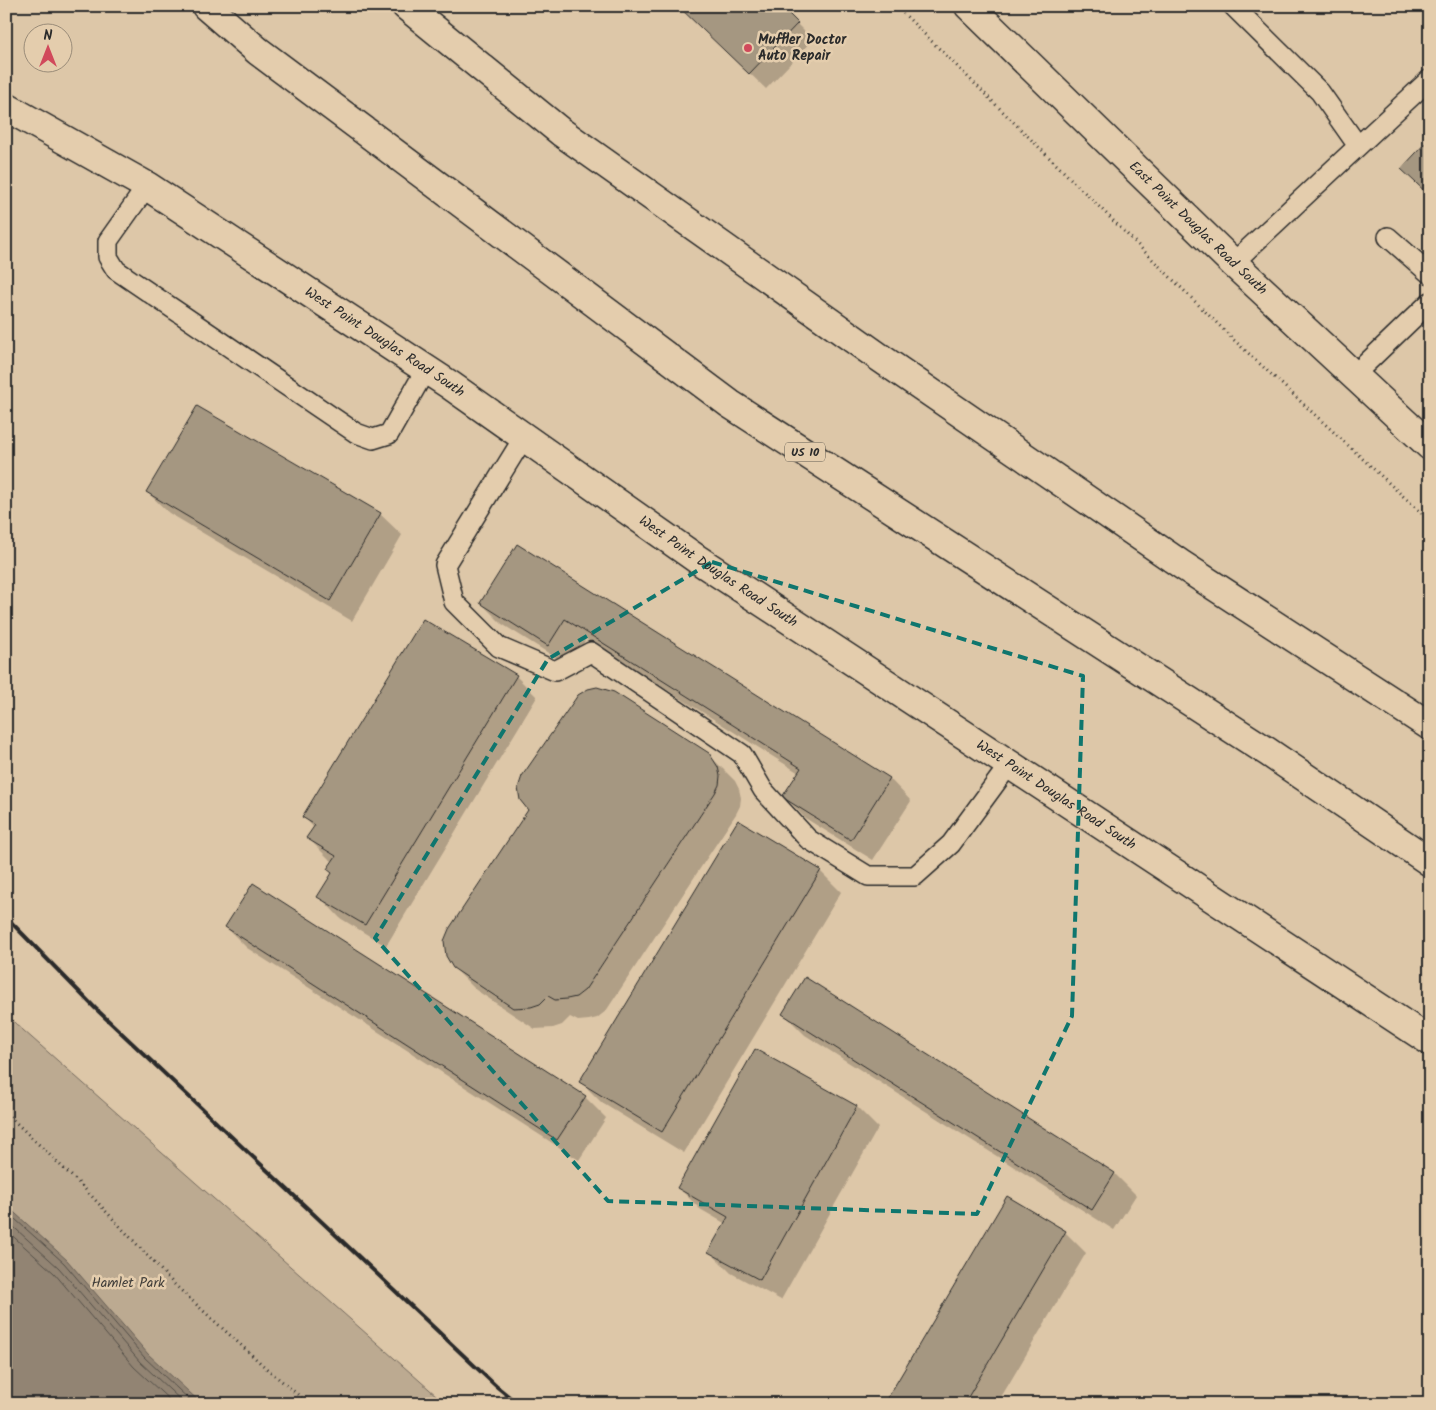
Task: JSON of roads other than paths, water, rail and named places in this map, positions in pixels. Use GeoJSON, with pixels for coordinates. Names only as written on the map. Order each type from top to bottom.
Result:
{"type":"FeatureCollection","features":[{"type":"Feature","properties":{"kind":"main road","name":"US 10"},"geometry":{"type":"LineString","coordinates":[[206,6],[258,50],[730,404],[1268,752],[1430,862]]}},
{"type":"Feature","properties":{"kind":"main road"},"geometry":{"type":"LineString","coordinates":[[406,6],[561,132],[879,357],[1182,565],[1430,726]]}},
{"type":"Feature","properties":{"kind":"main road","name":"East Point Douglas Road South"},"geometry":{"type":"LineString","coordinates":[[969,6],[1233,263],[1430,446]]}},
{"type":"Feature","properties":{"kind":"main road","name":"West Point Douglas Road South"},"geometry":{"type":"LineString","coordinates":[[6,107],[147,186],[426,369],[697,558],[1430,1041]]}},
{"type":"Feature","properties":{"kind":"lane"},"geometry":{"type":"LineString","coordinates":[[1233,6],[1320,92],[1358,146]]}},
{"type":"Feature","properties":{"kind":"lane"},"geometry":{"type":"LineString","coordinates":[[1233,263],[1430,78]]}},
{"type":"Feature","properties":{"kind":"lane"},"geometry":{"type":"LineString","coordinates":[[147,186],[108,241],[108,257],[116,270],[356,433],[373,439],[389,434],[426,369]]}},
{"type":"Feature","properties":{"kind":"lane"},"geometry":{"type":"LineString","coordinates":[[1388,237],[1430,274]]}},
{"type":"Feature","properties":{"kind":"lane"},"geometry":{"type":"LineString","coordinates":[[1353,376],[1430,302]]}},
{"type":"Feature","properties":{"kind":"lane"},"geometry":{"type":"LineString","coordinates":[[524,437],[445,565],[454,602],[499,647],[555,671],[591,652],[742,754],[763,790],[808,839],[868,876],[915,876],[951,844],[1009,764]]}},
{"type":"Feature","properties":{"kind":"water"},"geometry":{"type":"Polygon","coordinates":[[[6,1205],[67,1260],[148,1354],[202,1404],[6,1404],[6,1205]]]}},
{"type":"Feature","properties":{"kind":"railway"},"geometry":{"type":"LineString","coordinates":[[6,917],[95,1008],[496,1386],[518,1404]]}},
{"type":"Feature","properties":{"kind":"place","name":"Muffler Doctor Auto Repair"},"geometry":{"type":"Point","coordinates":[748,48]}},
{"type":"Feature","properties":{"kind":"park label","name":"Hamlet Park"},"geometry":{"type":"Point","coordinates":[128,1283]}}]}
